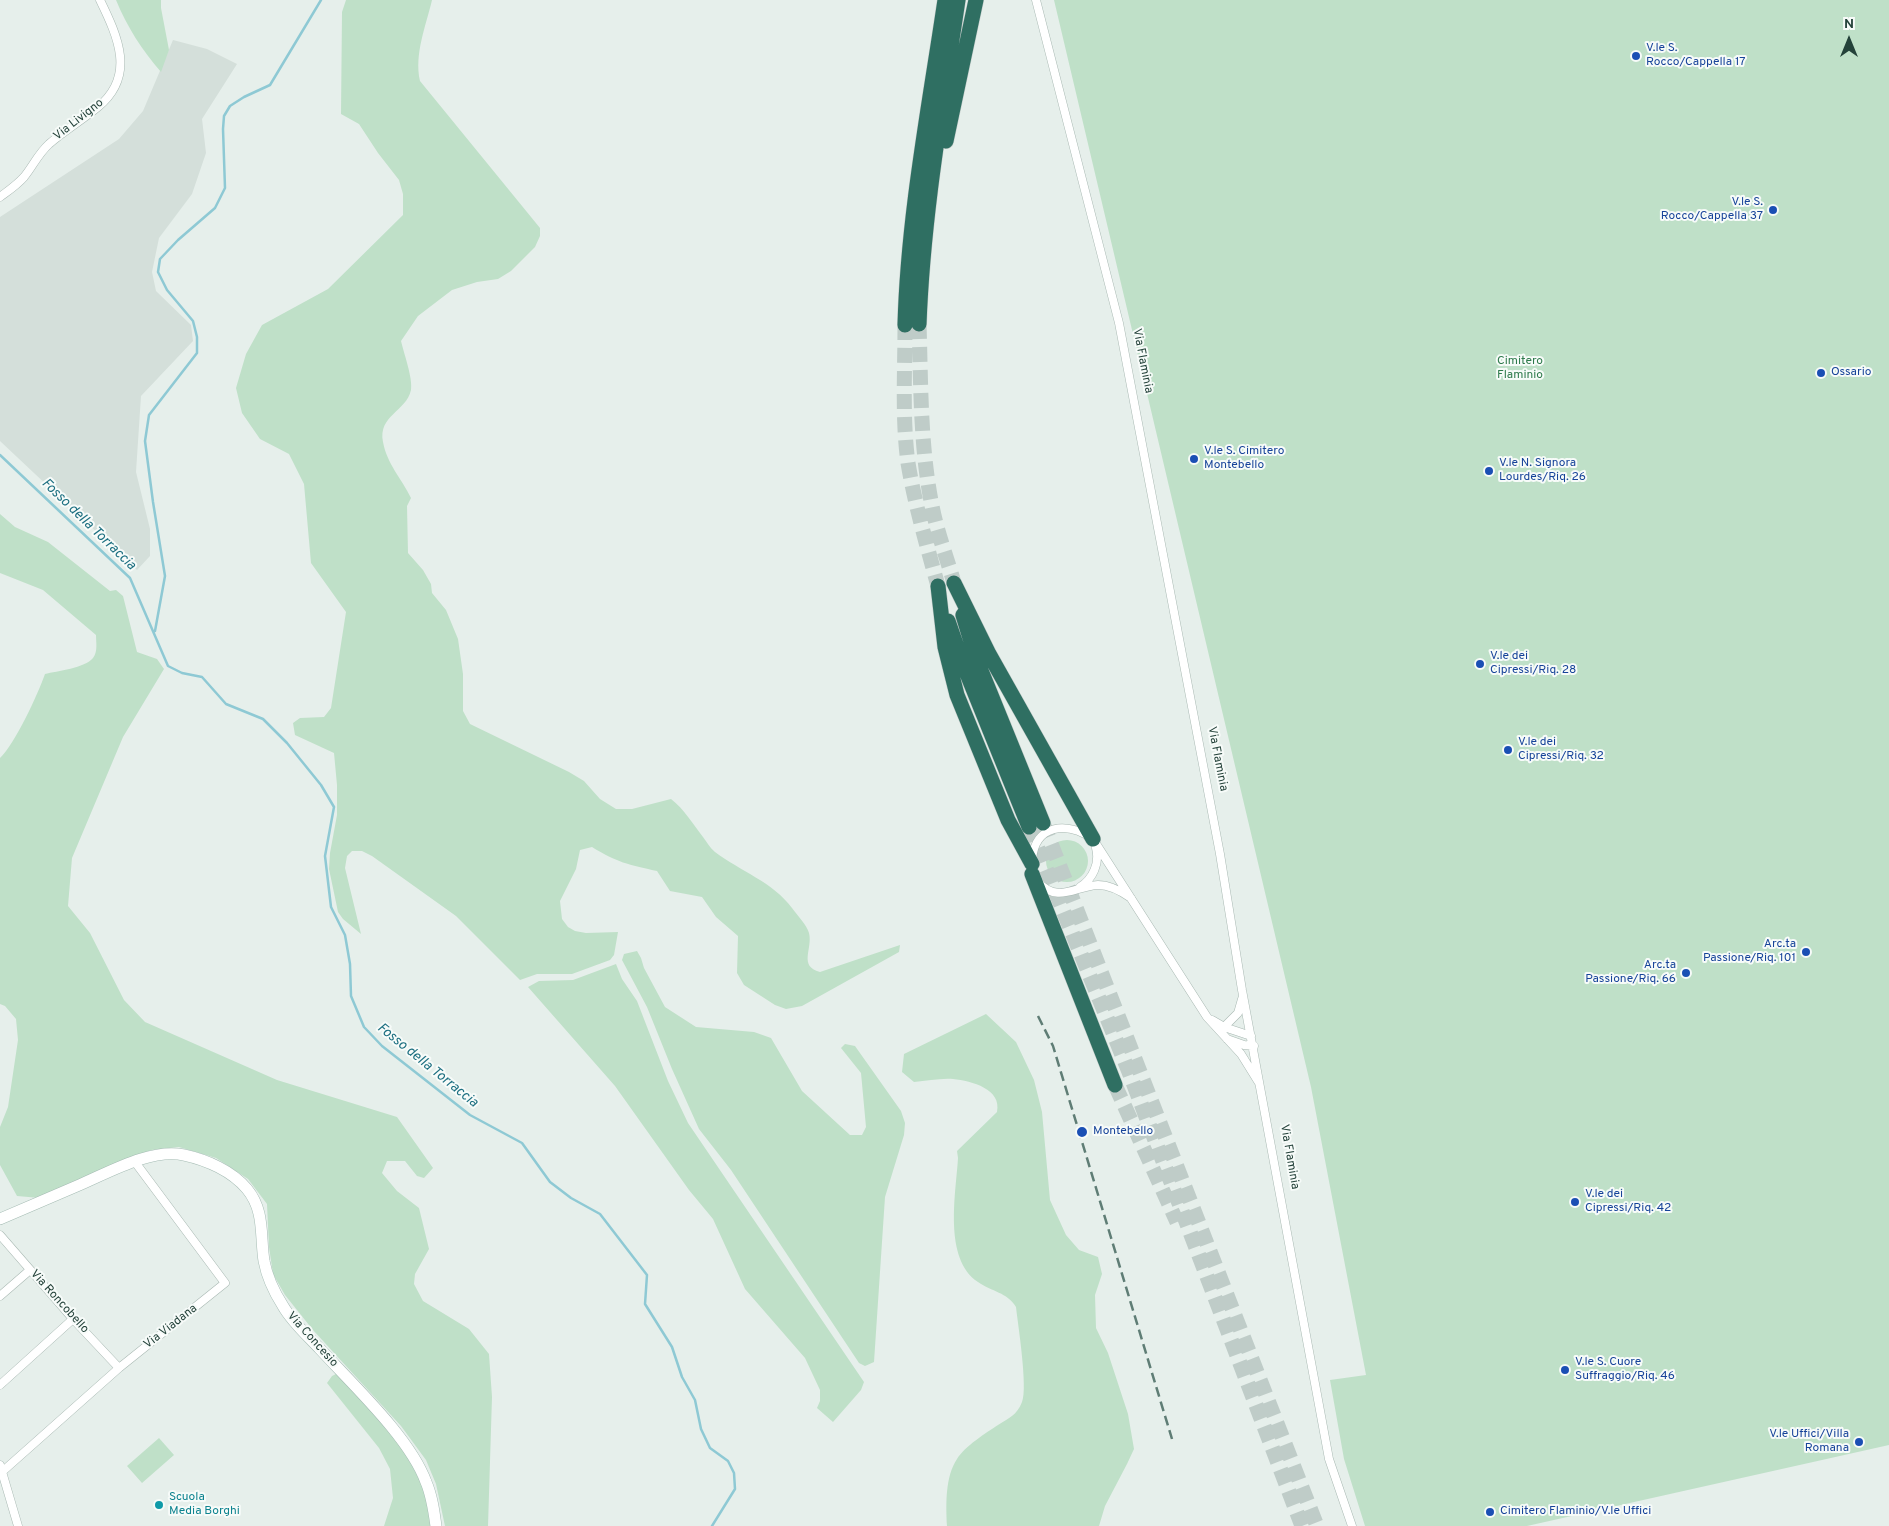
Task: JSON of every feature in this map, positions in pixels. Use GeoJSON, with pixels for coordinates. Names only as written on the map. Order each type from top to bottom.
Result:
{"type":"FeatureCollection","features":[{"type":"Feature","properties":{"kind":"highway"},"geometry":{"type":"LineString","coordinates":[[946,0],[914,204],[908,258],[912,325],[922,259],[930,182],[958,0]]}},
{"type":"Feature","properties":{"kind":"highway"},"geometry":{"type":"LineString","coordinates":[[930,182],[943,154],[976,0]]}},
{"type":"Feature","properties":{"kind":"highway"},"geometry":{"type":"LineString","coordinates":[[1093,839],[989,654],[954,583],[968,636],[1036,825],[957,649],[938,586],[945,647],[957,695],[1008,820],[1032,869],[1115,1085]]}},
{"type":"Feature","properties":{"kind":"street","name":"Via Livigno"},"geometry":{"type":"LineString","coordinates":[[0,197],[23,178],[42,150],[99,106],[114,88],[120,72],[121,55],[112,26],[100,0]]}},
{"type":"Feature","properties":{"kind":"street","name":"Via Flaminia"},"geometry":{"type":"LineString","coordinates":[[1036,0],[1119,323],[1220,854],[1242,990],[1254,1046],[1329,1459],[1352,1526]]}},
{"type":"Feature","properties":{"kind":"street"},"geometry":{"type":"LineString","coordinates":[[1131,898],[1114,888],[1106,886],[1090,886],[1066,894],[1050,891],[1042,886],[1032,869],[1036,844],[1041,836],[1050,830],[1065,828],[1081,831],[1093,839],[1131,898],[1190,990],[1206,1017],[1249,1064],[1261,1086]]}},
{"type":"Feature","properties":{"kind":"street"},"geometry":{"type":"LineString","coordinates":[[1076,890],[1089,880],[1095,867],[1097,853],[1093,839]]}},
{"type":"Feature","properties":{"kind":"street"},"geometry":{"type":"LineString","coordinates":[[1224,1027],[1238,1013],[1242,1001],[1242,990]]}},
{"type":"Feature","properties":{"kind":"street"},"geometry":{"type":"LineString","coordinates":[[1206,1017],[1224,1027],[1251,1036]]}},
{"type":"Feature","properties":{"kind":"street"},"geometry":{"type":"LineString","coordinates":[[1226,1038],[1244,1045],[1254,1046]]}},
{"type":"Feature","properties":{"kind":"street","name":"Via Concesio"},"geometry":{"type":"LineString","coordinates":[[0,1219],[135,1162],[165,1154],[189,1156],[222,1170],[246,1188],[255,1201],[259,1211],[266,1268],[272,1286],[284,1308],[385,1420],[411,1452],[426,1481],[436,1526]]}},
{"type":"Feature","properties":{"kind":"street","name":"Via Viadana"},"geometry":{"type":"LineString","coordinates":[[2,1468],[119,1368],[225,1283],[135,1162]]}},
{"type":"Feature","properties":{"kind":"street","name":"Via Roncobello"},"geometry":{"type":"LineString","coordinates":[[0,1235],[73,1319],[119,1368]]}},
{"type":"Feature","properties":{"kind":"street"},"geometry":{"type":"LineString","coordinates":[[0,1296],[30,1270]]}},
{"type":"Feature","properties":{"kind":"street"},"geometry":{"type":"LineString","coordinates":[[0,1385],[73,1319]]}},
{"type":"Feature","properties":{"kind":"street"},"geometry":{"type":"LineString","coordinates":[[2,1468],[18,1526]]}},
{"type":"Feature","properties":{"kind":"shaded area"},"geometry":{"type":"Polygon","coordinates":[[[173,40],[207,49],[237,64],[202,119],[206,153],[192,194],[159,238],[152,272],[156,291],[191,325],[193,341],[141,396],[136,472],[150,529],[150,556],[137,570],[0,441],[0,217],[119,139],[143,111],[173,40]]]}},
{"type":"Feature","properties":{"kind":"green space"},"geometry":{"type":"Polygon","coordinates":[[[116,0],[161,0],[169,50],[161,72],[135,38],[116,0]]]}},
{"type":"Feature","properties":{"kind":"green space"},"geometry":{"type":"Polygon","coordinates":[[[346,0],[432,0],[418,61],[420,81],[540,228],[540,236],[535,247],[511,271],[498,279],[477,282],[452,290],[418,316],[401,341],[410,373],[411,390],[404,404],[388,419],[383,433],[385,450],[391,464],[411,498],[407,506],[408,553],[423,570],[431,584],[432,593],[446,610],[458,639],[463,674],[463,711],[470,724],[569,772],[584,781],[600,799],[616,809],[632,809],[671,799],[684,812],[713,850],[766,884],[792,908],[808,930],[810,939],[808,961],[813,969],[820,972],[900,945],[899,952],[802,1006],[786,1009],[775,1005],[744,985],[737,973],[738,936],[716,917],[702,897],[670,891],[657,871],[623,862],[592,847],[580,850],[576,869],[560,901],[562,919],[568,927],[575,931],[586,933],[618,932],[614,955],[610,960],[572,974],[537,974],[520,980],[456,916],[372,856],[362,851],[352,851],[347,856],[345,868],[361,934],[343,919],[338,912],[329,869],[337,815],[334,753],[295,735],[293,723],[300,718],[324,717],[331,708],[346,612],[311,563],[304,484],[289,454],[260,439],[242,413],[236,388],[246,354],[262,325],[328,289],[403,215],[403,194],[399,180],[359,124],[341,114],[342,12],[346,0]]]}},
{"type":"Feature","properties":{"kind":"green space","name":"Cimitero Flaminio"},"geometry":{"type":"Polygon","coordinates":[[[1054,0],[1889,0],[1889,1445],[1527,1526],[1365,1526],[1344,1459],[1330,1380],[1366,1375],[1311,1087],[1054,0]]]}},
{"type":"Feature","properties":{"kind":"green space"},"geometry":{"type":"Polygon","coordinates":[[[0,514],[15,527],[48,542],[110,591],[116,590],[123,596],[137,652],[157,659],[164,669],[123,737],[72,858],[68,906],[90,933],[124,1000],[145,1022],[277,1080],[397,1117],[433,1168],[424,1178],[417,1176],[405,1161],[387,1161],[382,1173],[397,1191],[419,1208],[429,1249],[415,1274],[414,1284],[423,1301],[469,1329],[489,1354],[492,1397],[488,1526],[445,1526],[436,1484],[426,1460],[401,1426],[313,1330],[285,1295],[273,1274],[269,1247],[267,1204],[248,1179],[216,1158],[179,1147],[151,1150],[40,1198],[17,1196],[0,1165],[0,1127],[8,1107],[18,1040],[16,1019],[5,1006],[0,1004],[0,758],[19,731],[45,674],[70,669],[84,664],[93,658],[96,653],[96,635],[43,590],[0,573],[0,514]]]}},
{"type":"Feature","properties":{"kind":"green space"},"geometry":{"type":"Polygon","coordinates":[[[1071,840],[1079,843],[1085,849],[1088,861],[1085,873],[1079,879],[1063,882],[1055,879],[1049,873],[1046,857],[1049,849],[1055,843],[1071,840]]]}},
{"type":"Feature","properties":{"kind":"green space"},"geometry":{"type":"Polygon","coordinates":[[[637,951],[665,1007],[696,1027],[754,1032],[771,1038],[802,1091],[850,1135],[862,1135],[866,1127],[861,1073],[841,1048],[845,1044],[855,1046],[901,1111],[905,1123],[904,1135],[885,1197],[874,1362],[865,1366],[859,1363],[731,1170],[699,1129],[647,1007],[622,960],[624,954],[637,951]]]}},
{"type":"Feature","properties":{"kind":"green space"},"geometry":{"type":"Polygon","coordinates":[[[616,964],[622,979],[637,1001],[668,1081],[688,1123],[864,1382],[861,1390],[833,1422],[817,1408],[820,1401],[820,1390],[805,1358],[745,1289],[713,1219],[689,1190],[615,1086],[528,987],[539,981],[573,980],[616,964]]]}},
{"type":"Feature","properties":{"kind":"green space"},"geometry":{"type":"Polygon","coordinates":[[[986,1014],[1016,1042],[1034,1080],[1042,1112],[1050,1200],[1066,1235],[1079,1250],[1098,1257],[1102,1274],[1095,1295],[1096,1328],[1108,1353],[1128,1414],[1134,1449],[1105,1506],[1099,1526],[947,1526],[948,1483],[957,1459],[976,1440],[1015,1413],[1024,1395],[1016,1307],[1004,1295],[978,1282],[967,1272],[960,1258],[954,1224],[957,1151],[997,1112],[997,1104],[995,1097],[990,1092],[977,1084],[948,1079],[914,1082],[902,1072],[904,1054],[986,1014]]]}},
{"type":"Feature","properties":{"kind":"green space"},"geometry":{"type":"Polygon","coordinates":[[[338,1373],[406,1451],[424,1487],[431,1526],[384,1526],[393,1498],[390,1469],[379,1448],[327,1383],[332,1376],[338,1373]]]}},
{"type":"Feature","properties":{"kind":"green space"},"geometry":{"type":"Polygon","coordinates":[[[159,1438],[174,1455],[142,1483],[127,1466],[159,1438]]]}},
{"type":"Feature","properties":{"kind":"waterway"},"geometry":{"type":"LineString","coordinates":[[155,631],[165,576],[145,441],[149,415],[197,353],[197,337],[193,321],[167,290],[158,272],[160,259],[178,240],[215,208],[225,188],[223,129],[224,116],[230,106],[270,85],[321,0]]}},
{"type":"Feature","properties":{"kind":"waterway","name":"Fosso della Torraccia"},"geometry":{"type":"LineString","coordinates":[[0,455],[130,578],[168,666],[182,673],[202,677],[226,704],[263,719],[287,743],[321,785],[334,807],[325,856],[331,907],[345,935],[350,964],[351,996],[364,1027],[382,1046],[470,1115],[522,1143],[550,1182],[571,1198],[600,1214],[647,1275],[645,1304],[672,1347],[682,1377],[695,1400],[701,1429],[710,1448],[728,1461],[734,1473],[735,1489],[712,1526]]}},
{"type":"Feature","properties":{"kind":"tunnel"},"geometry":{"type":"LineString","coordinates":[[919,324],[925,461],[932,506],[954,583]]}},
{"type":"Feature","properties":{"kind":"tunnel"},"geometry":{"type":"LineString","coordinates":[[905,325],[904,412],[908,463],[938,586]]}},
{"type":"Feature","properties":{"kind":"tunnel"},"geometry":{"type":"LineString","coordinates":[[1043,823],[1317,1526]]}},
{"type":"Feature","properties":{"kind":"tunnel"},"geometry":{"type":"LineString","coordinates":[[1029,827],[1129,1072],[1302,1526]]}},
{"type":"Feature","properties":{"kind":"tunnel"},"geometry":{"type":"LineString","coordinates":[[1115,1085],[1177,1222]]}},
{"type":"Feature","properties":{"kind":"railway"},"geometry":{"type":"LineString","coordinates":[[1038,1016],[1053,1046],[1172,1439]]}},
{"type":"Feature","properties":{"kind":"place","name":"V.le S. Rocco/Cappella 17"},"geometry":{"type":"Point","coordinates":[1636,56]}},
{"type":"Feature","properties":{"kind":"place","name":"V.le S. Rocco/Cappella 37"},"geometry":{"type":"Point","coordinates":[1773,210]}},
{"type":"Feature","properties":{"kind":"place","name":"Ossario"},"geometry":{"type":"Point","coordinates":[1821,373]}},
{"type":"Feature","properties":{"kind":"place","name":"V.le S. Cimitero Montebello"},"geometry":{"type":"Point","coordinates":[1194,459]}},
{"type":"Feature","properties":{"kind":"place","name":"V.le N. Signora Lourdes/Riq. 26"},"geometry":{"type":"Point","coordinates":[1489,471]}},
{"type":"Feature","properties":{"kind":"place","name":"V.le dei Cipressi/Riq. 28"},"geometry":{"type":"Point","coordinates":[1480,664]}},
{"type":"Feature","properties":{"kind":"place","name":"V.le dei Cipressi/Riq. 32"},"geometry":{"type":"Point","coordinates":[1508,750]}},
{"type":"Feature","properties":{"kind":"place","name":"Arc.ta Passione/Riq. 101"},"geometry":{"type":"Point","coordinates":[1806,952]}},
{"type":"Feature","properties":{"kind":"place","name":"Arc.ta Passione/Riq. 66"},"geometry":{"type":"Point","coordinates":[1686,973]}},
{"type":"Feature","properties":{"kind":"place","name":"Montebello"},"geometry":{"type":"Point","coordinates":[1082,1132]}},
{"type":"Feature","properties":{"kind":"place","name":"V.le dei Cipressi/Riq. 42"},"geometry":{"type":"Point","coordinates":[1575,1202]}},
{"type":"Feature","properties":{"kind":"place","name":"V.le S. Cuore Suffraggio/Riq. 46"},"geometry":{"type":"Point","coordinates":[1565,1370]}},
{"type":"Feature","properties":{"kind":"place","name":"V.le Uffici/Villa Romana"},"geometry":{"type":"Point","coordinates":[1859,1442]}},
{"type":"Feature","properties":{"kind":"place","name":"Scuola Media Borghi"},"geometry":{"type":"Point","coordinates":[159,1505]}},
{"type":"Feature","properties":{"kind":"place","name":"Cimitero Flaminio/V.le Uffici"},"geometry":{"type":"Point","coordinates":[1490,1512]}}]}
